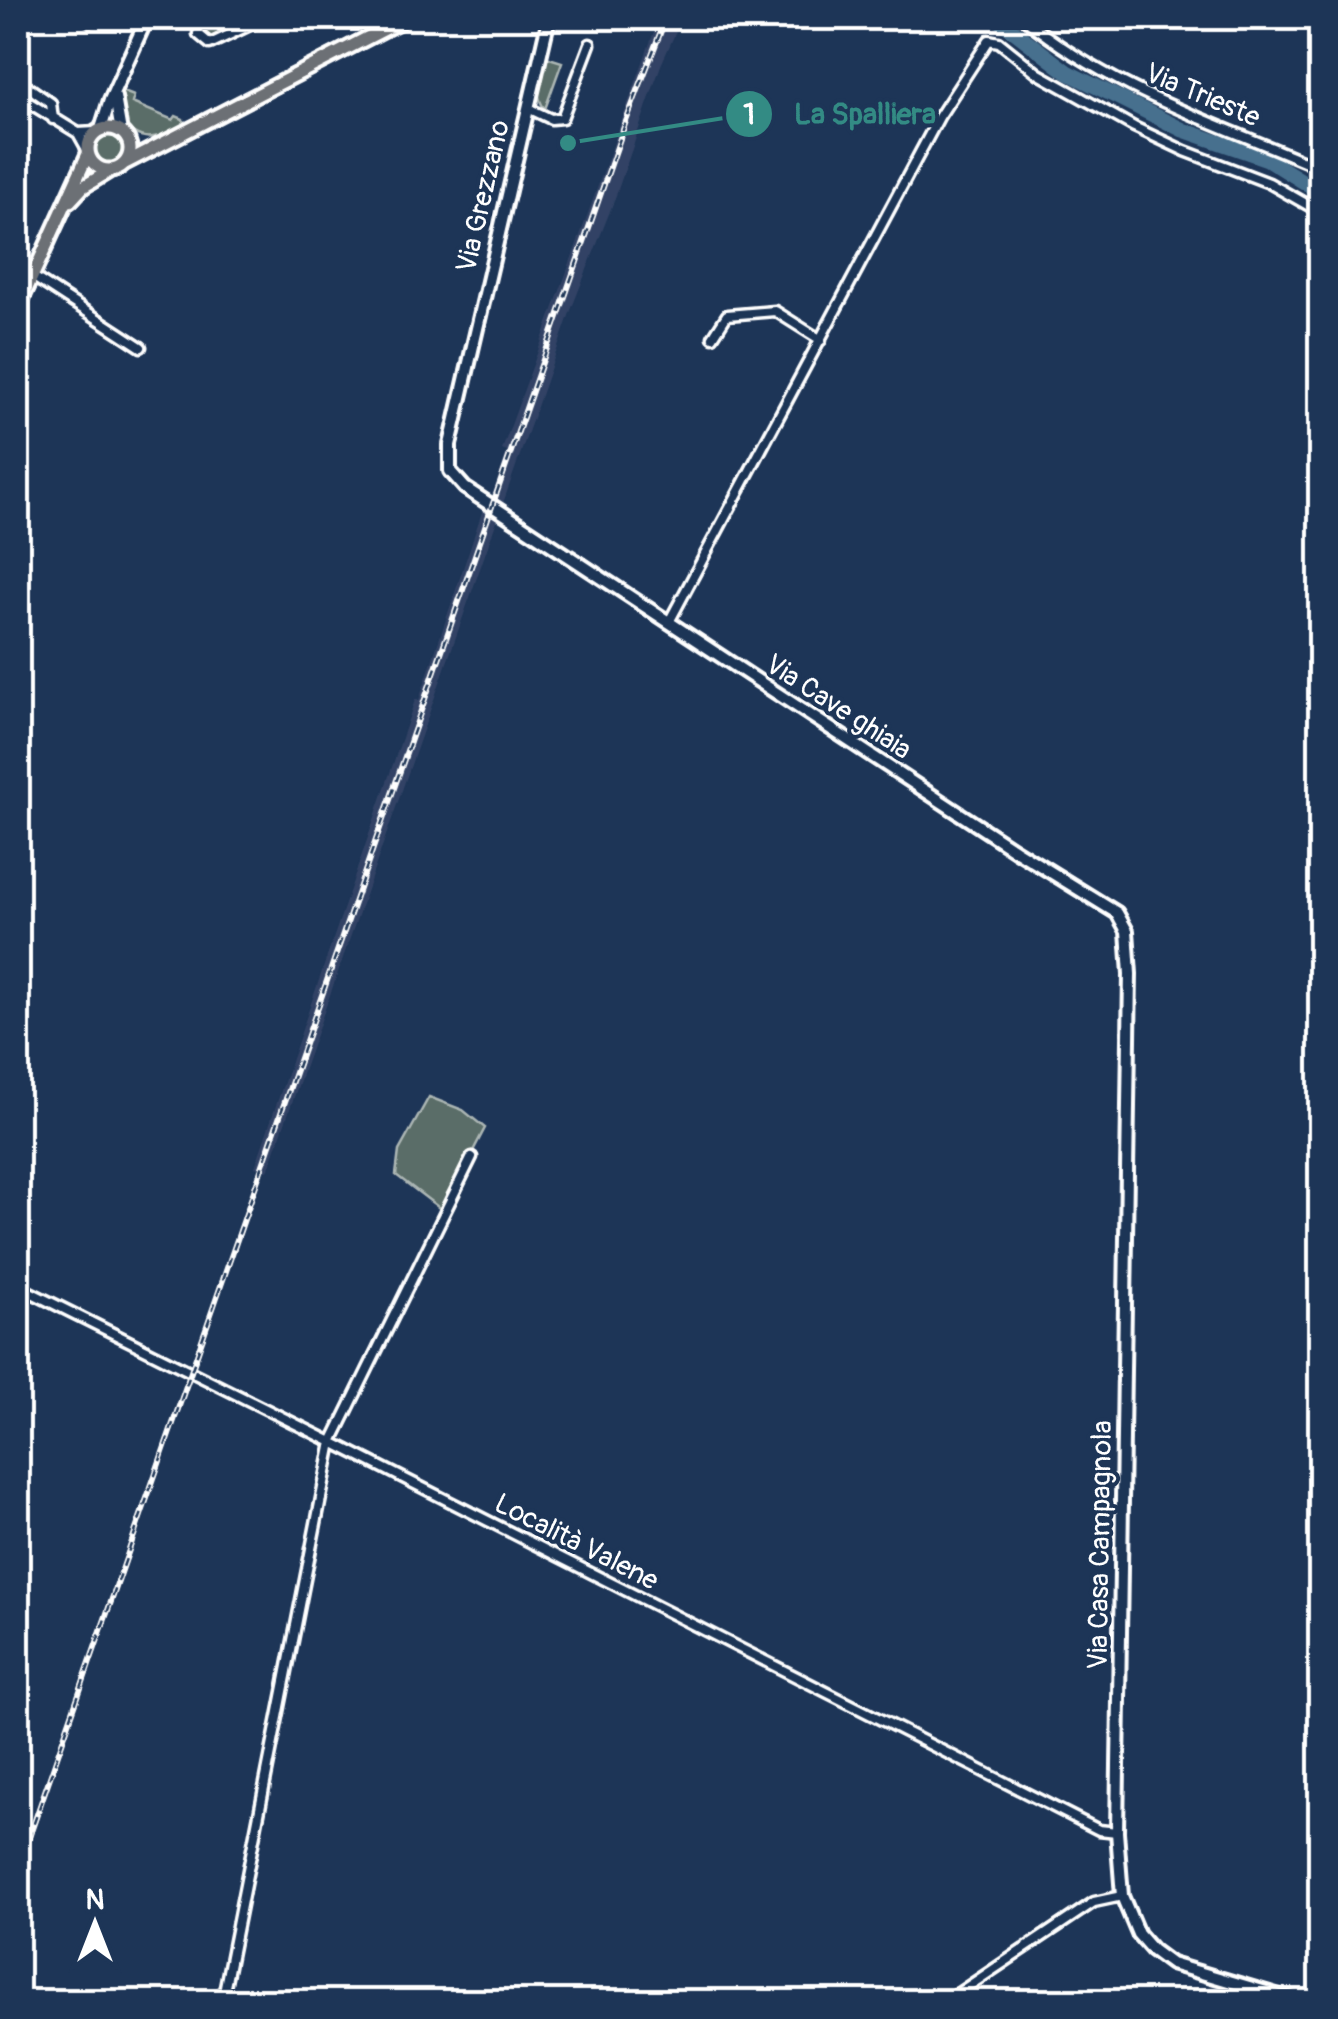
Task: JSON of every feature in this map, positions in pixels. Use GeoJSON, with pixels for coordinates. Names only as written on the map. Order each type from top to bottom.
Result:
{"type":"FeatureCollection","features":[{"type":"Feature","properties":{"kind":"main road"},"geometry":{"type":"LineString","coordinates":[[63,208],[82,188],[124,163],[406,18]]}},
{"type":"Feature","properties":{"kind":"main road"},"geometry":{"type":"LineString","coordinates":[[18,308],[88,152],[90,139],[99,131],[146,144],[166,142]]}},
{"type":"Feature","properties":{"kind":"main road"},"geometry":{"type":"LineString","coordinates":[[124,135],[130,150],[124,163]]}},
{"type":"Feature","properties":{"kind":"main road"},"geometry":{"type":"LineString","coordinates":[[88,152],[99,168],[112,170]]}},
{"type":"Feature","properties":{"kind":"street"},"geometry":{"type":"LineString","coordinates":[[18,32],[26,18]]}},
{"type":"Feature","properties":{"kind":"street"},"geometry":{"type":"LineString","coordinates":[[78,133],[99,131],[147,18]]}},
{"type":"Feature","properties":{"kind":"street"},"geometry":{"type":"LineString","coordinates":[[202,18],[198,34],[210,44],[266,18]]}},
{"type":"Feature","properties":{"kind":"street","name":"Via Grezzano"},"geometry":{"type":"LineString","coordinates":[[484,500],[465,488],[450,470],[448,458],[549,18]]}},
{"type":"Feature","properties":{"kind":"street","name":"Via Trieste"},"geometry":{"type":"LineString","coordinates":[[1023,18],[1075,58],[1152,99],[1320,168]]}},
{"type":"Feature","properties":{"kind":"street"},"geometry":{"type":"LineString","coordinates":[[669,622],[939,117],[989,40],[999,42],[1039,74],[1134,127],[1269,183],[1320,212]]}},
{"type":"Feature","properties":{"kind":"street"},"geometry":{"type":"LineString","coordinates":[[528,108],[552,119],[562,118],[590,44]]}},
{"type":"Feature","properties":{"kind":"street"},"geometry":{"type":"LineString","coordinates":[[18,80],[51,102],[53,119]]}},
{"type":"Feature","properties":{"kind":"street"},"geometry":{"type":"LineString","coordinates":[[115,91],[115,111],[124,135]]}},
{"type":"Feature","properties":{"kind":"street"},"geometry":{"type":"LineString","coordinates":[[18,96],[78,133],[88,152]]}},
{"type":"Feature","properties":{"kind":"street"},"geometry":{"type":"LineString","coordinates":[[32,276],[141,347]]}},
{"type":"Feature","properties":{"kind":"street"},"geometry":{"type":"LineString","coordinates":[[713,337],[728,316],[776,311],[821,340]]}},
{"type":"Feature","properties":{"kind":"street","name":"Via Cave ghiaia"},"geometry":{"type":"LineString","coordinates":[[484,500],[1117,913],[1127,931],[1130,974]]}},
{"type":"Feature","properties":{"kind":"street","name":"Via Casa Campagnola"},"geometry":{"type":"LineString","coordinates":[[1130,974],[1117,1832],[1122,1896],[1138,1934],[1171,1964],[1300,2002]]}},
{"type":"Feature","properties":{"kind":"street"},"geometry":{"type":"LineString","coordinates":[[222,2002],[332,1442],[472,1157]]}},
{"type":"Feature","properties":{"kind":"street","name":"Località Valene"},"geometry":{"type":"LineString","coordinates":[[18,1286],[1099,1830],[1117,1832]]}},
{"type":"Feature","properties":{"kind":"street"},"geometry":{"type":"LineString","coordinates":[[945,2002],[1094,1902],[1122,1896]]}},
{"type":"Feature","properties":{"kind":"shaded area"},"geometry":{"type":"Polygon","coordinates":[[[659,18],[682,18],[571,310],[268,1171],[255,1167],[415,700],[419,700],[484,506],[488,507],[507,452],[502,450],[659,18]]]}},
{"type":"Feature","properties":{"kind":"green space"},"geometry":{"type":"Polygon","coordinates":[[[208,18],[255,18],[211,38],[205,36],[208,18]]]}},
{"type":"Feature","properties":{"kind":"green space"},"geometry":{"type":"Polygon","coordinates":[[[546,57],[562,62],[545,109],[539,90],[546,57]]]}},
{"type":"Feature","properties":{"kind":"green space"},"geometry":{"type":"Polygon","coordinates":[[[121,91],[134,96],[132,103],[173,120],[176,116],[184,124],[159,136],[137,135],[122,122],[121,91]]]}},
{"type":"Feature","properties":{"kind":"green space"},"geometry":{"type":"Polygon","coordinates":[[[109,134],[120,138],[124,149],[120,160],[109,164],[98,160],[94,149],[98,138],[109,134]]]}},
{"type":"Feature","properties":{"kind":"green space"},"geometry":{"type":"Polygon","coordinates":[[[429,1097],[463,1110],[485,1128],[442,1210],[396,1175],[399,1151],[429,1097]]]}},
{"type":"Feature","properties":{"kind":"waterway"},"geometry":{"type":"LineString","coordinates":[[997,18],[1067,72],[1183,130],[1267,159],[1320,192]]}},
{"type":"Feature","properties":{"kind":"railway"},"geometry":{"type":"LineString","coordinates":[[18,1869],[625,124],[666,18]]}},
{"type":"Feature","properties":{"kind":"place","name":"La Spalliera"},"geometry":{"type":"Point","coordinates":[568,143]}}]}
